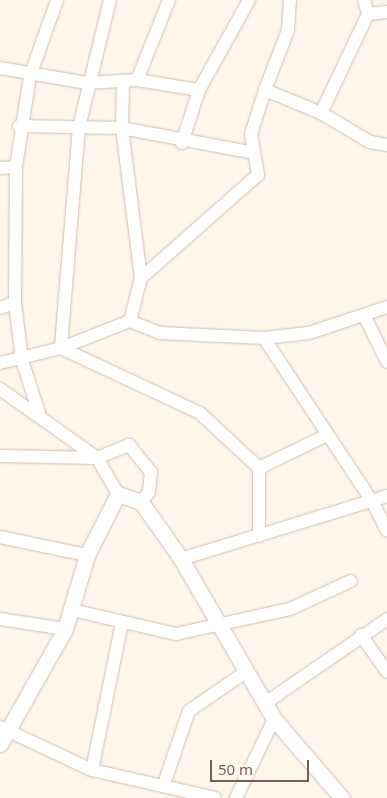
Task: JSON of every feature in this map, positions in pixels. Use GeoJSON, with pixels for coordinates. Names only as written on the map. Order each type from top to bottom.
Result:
{"type":"FeatureCollection","features":[{"type":"Feature","properties":{"kind":"street"},"geometry":{"type":"LineString","coordinates":[[40,416],[22,360],[15,302],[16,167],[19,126],[30,76],[57,0]]}},
{"type":"Feature","properties":{"kind":"street"},"geometry":{"type":"LineString","coordinates":[[61,348],[79,127],[87,83],[110,0]]}},
{"type":"Feature","properties":{"kind":"street"},"geometry":{"type":"LineString","coordinates":[[137,80],[170,0]]}},
{"type":"Feature","properties":{"kind":"street"},"geometry":{"type":"LineString","coordinates":[[182,143],[199,90],[249,0]]}},
{"type":"Feature","properties":{"kind":"street"},"geometry":{"type":"LineString","coordinates":[[141,278],[258,175],[251,134],[265,90],[288,30],[290,0]]}},
{"type":"Feature","properties":{"kind":"street"},"geometry":{"type":"LineString","coordinates":[[321,113],[368,14],[364,0]]}},
{"type":"Feature","properties":{"kind":"street"},"geometry":{"type":"LineString","coordinates":[[368,14],[387,12]]}},
{"type":"Feature","properties":{"kind":"street"},"geometry":{"type":"LineString","coordinates":[[0,68],[30,76],[87,83],[137,80],[199,90]]}},
{"type":"Feature","properties":{"kind":"street"},"geometry":{"type":"LineString","coordinates":[[123,82],[122,128],[141,278],[130,321]]}},
{"type":"Feature","properties":{"kind":"street"},"geometry":{"type":"LineString","coordinates":[[265,90],[321,113],[370,142],[387,145]]}},
{"type":"Feature","properties":{"kind":"street"},"geometry":{"type":"LineString","coordinates":[[19,126],[122,128],[182,143],[254,153]]}},
{"type":"Feature","properties":{"kind":"street"},"geometry":{"type":"LineString","coordinates":[[0,168],[16,167]]}},
{"type":"Feature","properties":{"kind":"street"},"geometry":{"type":"LineString","coordinates":[[0,308],[15,302]]}},
{"type":"Feature","properties":{"kind":"street"},"geometry":{"type":"LineString","coordinates":[[0,363],[22,360],[61,348],[130,321],[160,333],[264,338],[309,333],[365,317],[387,307]]}},
{"type":"Feature","properties":{"kind":"street"},"geometry":{"type":"LineString","coordinates":[[365,317],[387,362]]}},
{"type":"Feature","properties":{"kind":"street"},"geometry":{"type":"LineString","coordinates":[[264,338],[326,435],[372,501],[387,530]]}},
{"type":"Feature","properties":{"kind":"street"},"geometry":{"type":"LineString","coordinates":[[61,348],[200,413],[259,468],[259,536]]}},
{"type":"Feature","properties":{"kind":"street"},"geometry":{"type":"LineString","coordinates":[[0,389],[97,458],[118,494],[141,502],[181,559],[244,673],[274,719],[342,798]]}},
{"type":"Feature","properties":{"kind":"street"},"geometry":{"type":"LineString","coordinates":[[259,468],[326,435]]}},
{"type":"Feature","properties":{"kind":"street"},"geometry":{"type":"LineString","coordinates":[[0,456],[97,458],[129,445],[151,472],[149,492],[141,502]]}},
{"type":"Feature","properties":{"kind":"street"},"geometry":{"type":"LineString","coordinates":[[118,494],[87,555],[65,630],[3,734],[92,770],[164,784],[215,798]]}},
{"type":"Feature","properties":{"kind":"street"},"geometry":{"type":"LineString","coordinates":[[181,559],[387,496]]}},
{"type":"Feature","properties":{"kind":"street"},"geometry":{"type":"LineString","coordinates":[[0,537],[87,555]]}},
{"type":"Feature","properties":{"kind":"street"},"geometry":{"type":"LineString","coordinates":[[72,610],[176,634],[290,609],[351,581]]}},
{"type":"Feature","properties":{"kind":"street"},"geometry":{"type":"LineString","coordinates":[[264,704],[361,635],[387,619]]}},
{"type":"Feature","properties":{"kind":"street"},"geometry":{"type":"LineString","coordinates":[[0,620],[65,630]]}},
{"type":"Feature","properties":{"kind":"street"},"geometry":{"type":"LineString","coordinates":[[92,770],[122,623]]}},
{"type":"Feature","properties":{"kind":"street"},"geometry":{"type":"LineString","coordinates":[[361,635],[387,672]]}},
{"type":"Feature","properties":{"kind":"street"},"geometry":{"type":"LineString","coordinates":[[164,784],[189,711],[244,673]]}},
{"type":"Feature","properties":{"kind":"street"},"geometry":{"type":"LineString","coordinates":[[236,798],[274,719]]}}]}
